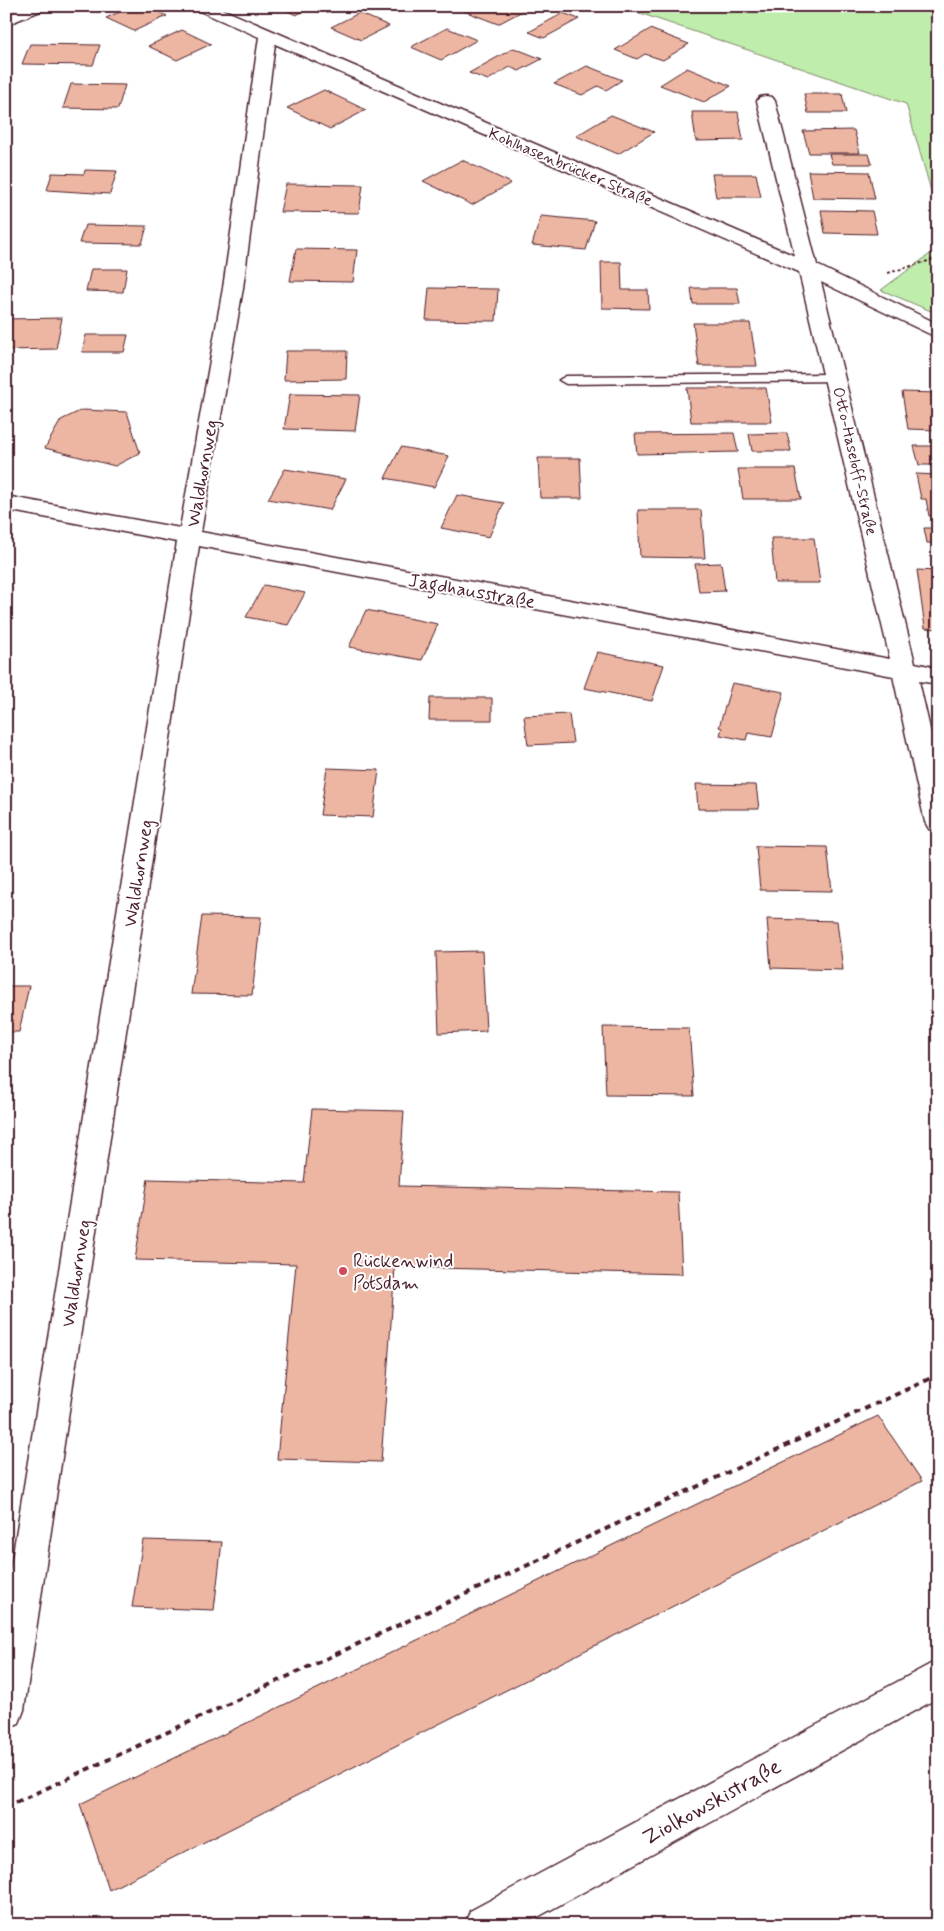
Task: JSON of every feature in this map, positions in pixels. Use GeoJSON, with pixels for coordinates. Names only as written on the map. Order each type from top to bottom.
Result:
{"type":"FeatureCollection","features":[{"type":"Feature","properties":{"kind":"street"},"geometry":{"type":"LineString","coordinates":[[6,20],[39,6]]}},
{"type":"Feature","properties":{"kind":"street","name":"Kohlhasenbrücker Straße"},"geometry":{"type":"LineString","coordinates":[[201,6],[808,268],[938,332]]}},
{"type":"Feature","properties":{"kind":"street","name":"Waldhornweg"},"geometry":{"type":"LineString","coordinates":[[6,1710],[189,538],[234,288],[268,35]]}},
{"type":"Feature","properties":{"kind":"street","name":"Otto-Haseloff-Straße"},"geometry":{"type":"LineString","coordinates":[[766,100],[836,378],[906,670],[938,822]]}},
{"type":"Feature","properties":{"kind":"street","name":"Jagdhausstraße"},"geometry":{"type":"LineString","coordinates":[[6,503],[938,676]]}},
{"type":"Feature","properties":{"kind":"street","name":"Ziolkowskistraße"},"geometry":{"type":"LineString","coordinates":[[484,1925],[938,1678]]}},
{"type":"Feature","properties":{"kind":"lane"},"geometry":{"type":"LineString","coordinates":[[566,380],[836,378]]}},
{"type":"Feature","properties":{"kind":"path"},"geometry":{"type":"LineString","coordinates":[[6,1807],[938,1375]]}},
{"type":"Feature","properties":{"kind":"green space"},"geometry":{"type":"Polygon","coordinates":[[[619,6],[938,6],[938,215],[906,104],[619,6]]]}},
{"type":"Feature","properties":{"kind":"green space"},"geometry":{"type":"Polygon","coordinates":[[[938,248],[938,314],[881,290],[938,248]]]}},
{"type":"Feature","properties":{"kind":"building"},"geometry":{"type":"Polygon","coordinates":[[[133,6],[146,6],[167,16],[134,31],[106,18],[133,6]]]}},
{"type":"Feature","properties":{"kind":"building"},"geometry":{"type":"Polygon","coordinates":[[[277,6],[315,6],[296,15],[277,6]]]}},
{"type":"Feature","properties":{"kind":"building"},"geometry":{"type":"Polygon","coordinates":[[[472,6],[524,6],[528,8],[498,24],[464,11],[472,6]]]}},
{"type":"Feature","properties":{"kind":"building"},"geometry":{"type":"Polygon","coordinates":[[[359,13],[389,26],[361,40],[331,27],[359,13]]]}},
{"type":"Feature","properties":{"kind":"building"},"geometry":{"type":"Polygon","coordinates":[[[563,13],[579,19],[544,38],[529,32],[563,13]]]}},
{"type":"Feature","properties":{"kind":"building"},"geometry":{"type":"Polygon","coordinates":[[[447,28],[477,40],[441,60],[411,47],[447,28]]]}},
{"type":"Feature","properties":{"kind":"building"},"geometry":{"type":"Polygon","coordinates":[[[650,29],[689,44],[663,60],[645,54],[637,59],[615,50],[650,29]]]}},
{"type":"Feature","properties":{"kind":"building"},"geometry":{"type":"Polygon","coordinates":[[[182,30],[211,44],[177,60],[148,46],[182,30]]]}},
{"type":"Feature","properties":{"kind":"building"},"geometry":{"type":"Polygon","coordinates":[[[30,44],[100,45],[93,65],[22,64],[30,44]]]}},
{"type":"Feature","properties":{"kind":"building"},"geometry":{"type":"Polygon","coordinates":[[[514,48],[542,59],[519,71],[510,67],[488,80],[469,73],[514,48]]]}},
{"type":"Feature","properties":{"kind":"building"},"geometry":{"type":"Polygon","coordinates":[[[587,66],[622,80],[606,90],[598,86],[582,95],[554,84],[587,66]]]}},
{"type":"Feature","properties":{"kind":"building"},"geometry":{"type":"Polygon","coordinates":[[[687,68],[731,86],[704,102],[660,85],[687,68]]]}},
{"type":"Feature","properties":{"kind":"building"},"geometry":{"type":"Polygon","coordinates":[[[71,84],[125,85],[118,109],[63,108],[71,84]]]}},
{"type":"Feature","properties":{"kind":"building"},"geometry":{"type":"Polygon","coordinates":[[[324,90],[366,110],[330,129],[287,108],[324,90]]]}},
{"type":"Feature","properties":{"kind":"building"},"geometry":{"type":"Polygon","coordinates":[[[804,94],[842,94],[846,113],[808,113],[804,94]]]}},
{"type":"Feature","properties":{"kind":"building"},"geometry":{"type":"Polygon","coordinates":[[[692,112],[738,112],[743,140],[696,141],[692,112]]]}},
{"type":"Feature","properties":{"kind":"building"},"geometry":{"type":"Polygon","coordinates":[[[611,115],[654,132],[618,154],[576,136],[611,115]]]}},
{"type":"Feature","properties":{"kind":"building"},"geometry":{"type":"Polygon","coordinates":[[[854,130],[860,153],[809,153],[803,131],[854,130]]]}},
{"type":"Feature","properties":{"kind":"building"},"geometry":{"type":"Polygon","coordinates":[[[829,154],[869,154],[872,164],[832,164],[829,154]]]}},
{"type":"Feature","properties":{"kind":"building"},"geometry":{"type":"Polygon","coordinates":[[[462,160],[511,183],[472,205],[423,181],[462,160]]]}},
{"type":"Feature","properties":{"kind":"building"},"geometry":{"type":"Polygon","coordinates":[[[85,170],[117,171],[110,194],[47,190],[52,173],[84,174],[85,170]]]}},
{"type":"Feature","properties":{"kind":"building"},"geometry":{"type":"Polygon","coordinates":[[[808,171],[869,172],[875,199],[813,198],[808,171]]]}},
{"type":"Feature","properties":{"kind":"building"},"geometry":{"type":"Polygon","coordinates":[[[712,174],[756,174],[761,197],[716,197],[712,174]]]}},
{"type":"Feature","properties":{"kind":"building"},"geometry":{"type":"Polygon","coordinates":[[[286,184],[363,185],[359,213],[280,212],[286,184]]]}},
{"type":"Feature","properties":{"kind":"building"},"geometry":{"type":"Polygon","coordinates":[[[821,210],[872,211],[877,234],[825,233],[821,210]]]}},
{"type":"Feature","properties":{"kind":"building"},"geometry":{"type":"Polygon","coordinates":[[[541,216],[595,221],[586,250],[532,245],[541,216]]]}},
{"type":"Feature","properties":{"kind":"building"},"geometry":{"type":"Polygon","coordinates":[[[85,225],[147,226],[142,244],[79,243],[85,225]]]}},
{"type":"Feature","properties":{"kind":"building"},"geometry":{"type":"Polygon","coordinates":[[[296,249],[357,250],[353,282],[290,281],[296,249]]]}},
{"type":"Feature","properties":{"kind":"building"},"geometry":{"type":"Polygon","coordinates":[[[601,262],[621,262],[622,290],[648,290],[649,309],[602,308],[601,262]]]}},
{"type":"Feature","properties":{"kind":"building"},"geometry":{"type":"Polygon","coordinates":[[[91,269],[127,269],[123,292],[86,291],[91,269]]]}},
{"type":"Feature","properties":{"kind":"building"},"geometry":{"type":"Polygon","coordinates":[[[429,288],[498,289],[496,321],[426,320],[429,288]]]}},
{"type":"Feature","properties":{"kind":"building"},"geometry":{"type":"Polygon","coordinates":[[[691,288],[737,288],[740,304],[693,304],[691,288]]]}},
{"type":"Feature","properties":{"kind":"building"},"geometry":{"type":"Polygon","coordinates":[[[62,318],[56,349],[6,350],[6,319],[62,318]]]}},
{"type":"Feature","properties":{"kind":"building"},"geometry":{"type":"Polygon","coordinates":[[[693,323],[750,323],[757,366],[699,366],[693,323]]]}},
{"type":"Feature","properties":{"kind":"building"},"geometry":{"type":"Polygon","coordinates":[[[86,335],[128,335],[124,352],[82,352],[86,335]]]}},
{"type":"Feature","properties":{"kind":"building"},"geometry":{"type":"Polygon","coordinates":[[[286,351],[347,351],[346,379],[284,380],[286,351]]]}},
{"type":"Feature","properties":{"kind":"building"},"geometry":{"type":"Polygon","coordinates":[[[687,388],[766,388],[772,422],[691,422],[687,388]]]}},
{"type":"Feature","properties":{"kind":"building"},"geometry":{"type":"Polygon","coordinates":[[[902,392],[938,393],[938,430],[908,429],[902,392]]]}},
{"type":"Feature","properties":{"kind":"building"},"geometry":{"type":"Polygon","coordinates":[[[290,394],[360,395],[355,431],[284,429],[290,394]]]}},
{"type":"Feature","properties":{"kind":"building"},"geometry":{"type":"Polygon","coordinates":[[[82,410],[127,412],[140,453],[115,466],[45,448],[61,420],[82,410]]]}},
{"type":"Feature","properties":{"kind":"building"},"geometry":{"type":"Polygon","coordinates":[[[734,433],[738,452],[637,454],[635,434],[734,433]]]}},
{"type":"Feature","properties":{"kind":"building"},"geometry":{"type":"Polygon","coordinates":[[[787,433],[791,451],[752,451],[749,434],[787,433]]]}},
{"type":"Feature","properties":{"kind":"building"},"geometry":{"type":"Polygon","coordinates":[[[914,446],[938,446],[938,465],[919,465],[914,446]]]}},
{"type":"Feature","properties":{"kind":"building"},"geometry":{"type":"Polygon","coordinates":[[[401,447],[449,456],[434,487],[385,478],[401,447]]]}},
{"type":"Feature","properties":{"kind":"building"},"geometry":{"type":"Polygon","coordinates":[[[538,458],[580,458],[582,498],[540,498],[538,458]]]}},
{"type":"Feature","properties":{"kind":"building"},"geometry":{"type":"Polygon","coordinates":[[[285,469],[346,479],[330,510],[268,499],[285,469]]]}},
{"type":"Feature","properties":{"kind":"building"},"geometry":{"type":"Polygon","coordinates":[[[738,469],[795,469],[801,499],[743,499],[738,469]]]}},
{"type":"Feature","properties":{"kind":"building"},"geometry":{"type":"Polygon","coordinates":[[[916,474],[938,475],[938,516],[929,516],[926,499],[921,499],[916,474]]]}},
{"type":"Feature","properties":{"kind":"building"},"geometry":{"type":"Polygon","coordinates":[[[457,495],[504,503],[489,537],[441,528],[457,495]]]}},
{"type":"Feature","properties":{"kind":"building"},"geometry":{"type":"Polygon","coordinates":[[[638,510],[701,510],[705,558],[640,557],[638,510]]]}},
{"type":"Feature","properties":{"kind":"building"},"geometry":{"type":"Polygon","coordinates":[[[924,528],[938,528],[938,543],[927,543],[924,528]]]}},
{"type":"Feature","properties":{"kind":"building"},"geometry":{"type":"Polygon","coordinates":[[[771,538],[814,538],[820,583],[775,583],[771,538]]]}},
{"type":"Feature","properties":{"kind":"building"},"geometry":{"type":"Polygon","coordinates":[[[721,563],[725,591],[699,592],[695,564],[721,563]]]}},
{"type":"Feature","properties":{"kind":"building"},"geometry":{"type":"Polygon","coordinates":[[[917,570],[938,571],[938,629],[925,628],[917,570]]]}},
{"type":"Feature","properties":{"kind":"building"},"geometry":{"type":"Polygon","coordinates":[[[264,585],[305,593],[288,625],[246,617],[264,585]]]}},
{"type":"Feature","properties":{"kind":"building"},"geometry":{"type":"Polygon","coordinates":[[[366,610],[438,624],[422,660],[349,647],[366,610]]]}},
{"type":"Feature","properties":{"kind":"building"},"geometry":{"type":"Polygon","coordinates":[[[597,652],[664,665],[652,701],[584,688],[597,652]]]}},
{"type":"Feature","properties":{"kind":"building"},"geometry":{"type":"Polygon","coordinates":[[[732,683],[784,692],[772,737],[748,733],[746,740],[720,735],[722,728],[719,727],[732,683]]]}},
{"type":"Feature","properties":{"kind":"building"},"geometry":{"type":"Polygon","coordinates":[[[430,698],[492,698],[492,720],[429,720],[430,698]]]}},
{"type":"Feature","properties":{"kind":"building"},"geometry":{"type":"Polygon","coordinates":[[[569,714],[573,743],[528,745],[524,716],[569,714]]]}},
{"type":"Feature","properties":{"kind":"building"},"geometry":{"type":"Polygon","coordinates":[[[327,768],[379,770],[373,817],[320,815],[327,768]]]}},
{"type":"Feature","properties":{"kind":"building"},"geometry":{"type":"Polygon","coordinates":[[[696,784],[756,785],[759,809],[698,809],[696,784]]]}},
{"type":"Feature","properties":{"kind":"building"},"geometry":{"type":"Polygon","coordinates":[[[756,846],[827,847],[832,891],[760,890],[756,846]]]}},
{"type":"Feature","properties":{"kind":"building"},"geometry":{"type":"Polygon","coordinates":[[[202,916],[261,917],[252,995],[191,994],[202,916]]]}},
{"type":"Feature","properties":{"kind":"building"},"geometry":{"type":"Polygon","coordinates":[[[767,919],[837,921],[843,970],[771,968],[767,919]]]}},
{"type":"Feature","properties":{"kind":"building"},"geometry":{"type":"Polygon","coordinates":[[[482,951],[486,1031],[439,1033],[436,952],[482,951]]]}},
{"type":"Feature","properties":{"kind":"building"},"geometry":{"type":"Polygon","coordinates":[[[6,986],[29,986],[19,1032],[6,1032],[6,986]]]}},
{"type":"Feature","properties":{"kind":"building"},"geometry":{"type":"Polygon","coordinates":[[[603,1027],[689,1028],[694,1096],[606,1095],[603,1027]]]}},
{"type":"Feature","properties":{"kind":"building"},"geometry":{"type":"Polygon","coordinates":[[[312,1109],[404,1111],[399,1186],[678,1192],[682,1274],[395,1267],[381,1462],[277,1459],[296,1264],[135,1260],[148,1179],[304,1183],[312,1109]]]}},
{"type":"Feature","properties":{"kind":"building"},"geometry":{"type":"Polygon","coordinates":[[[878,1416],[922,1481],[109,1890],[80,1804],[878,1416]]]}},
{"type":"Feature","properties":{"kind":"building"},"geometry":{"type":"Polygon","coordinates":[[[143,1540],[222,1542],[214,1610],[132,1607],[143,1540]]]}},
{"type":"Feature","properties":{"kind":"place","name":"Rückenwind Potsdam"},"geometry":{"type":"Point","coordinates":[343,1271]}}]}
